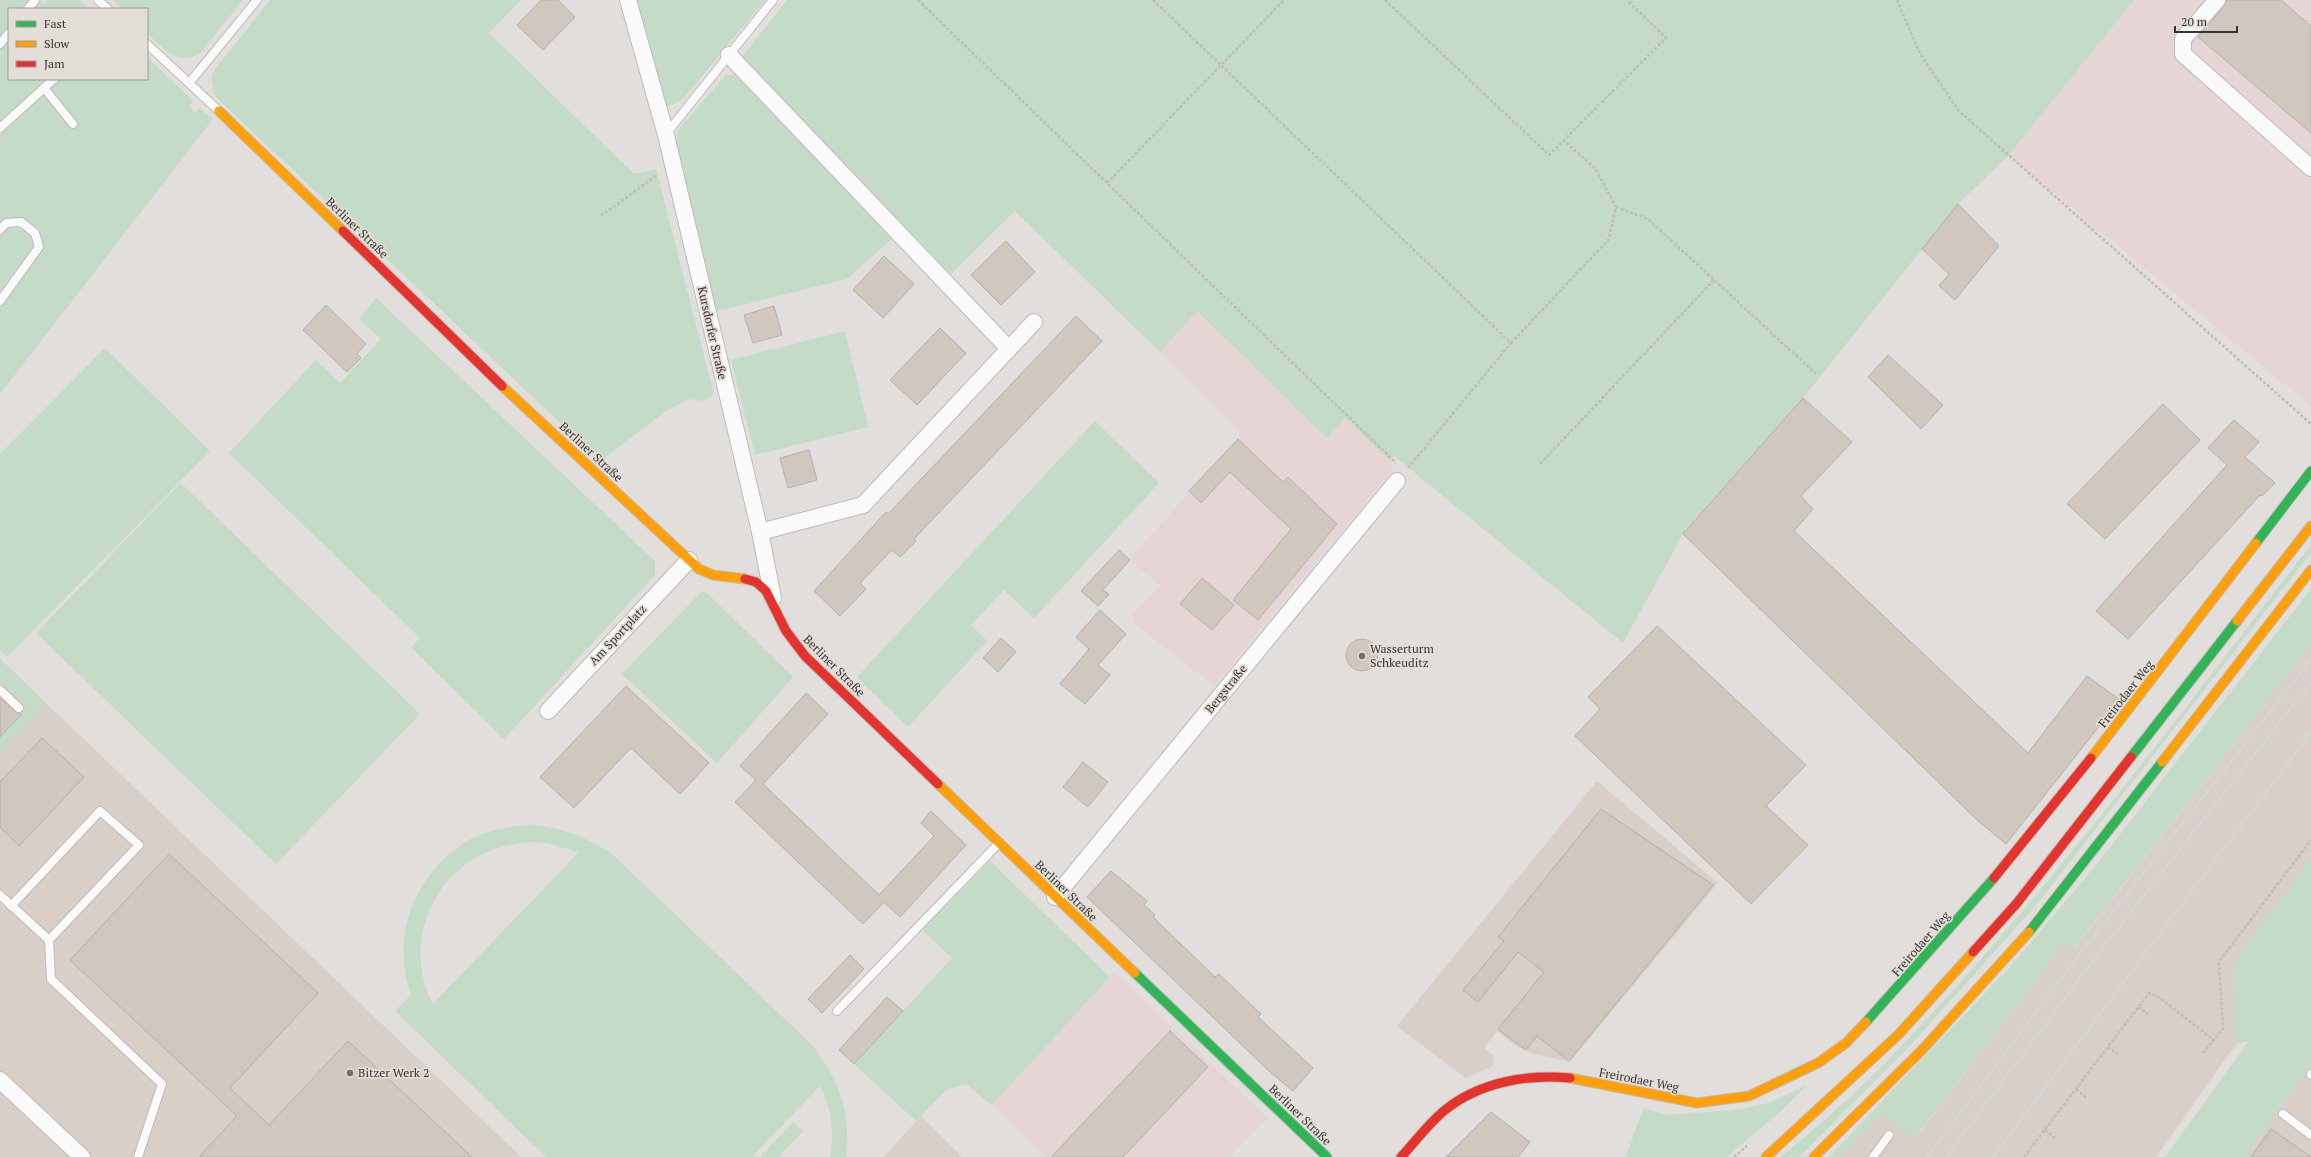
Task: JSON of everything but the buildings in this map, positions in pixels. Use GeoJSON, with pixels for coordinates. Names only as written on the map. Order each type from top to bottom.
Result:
{"type":"FeatureCollection","features":[{"type":"Feature","properties":{"kind":"street","name":"Kursdorfer Straße"},"geometry":{"type":"LineString","coordinates":[[628,0],[666,135],[760,532],[773,598]]}},
{"type":"Feature","properties":{"kind":"street"},"geometry":{"type":"LineString","coordinates":[[2217,0],[2183,39],[2183,54],[2311,168]]}},
{"type":"Feature","properties":{"kind":"street"},"geometry":{"type":"LineString","coordinates":[[729,55],[1009,349]]}},
{"type":"Feature","properties":{"kind":"street","name":"Berliner Straße"},"geometry":{"type":"LineString","coordinates":[[219,111],[516,399],[689,560],[706,573],[724,578],[747,579],[761,584],[773,598],[782,625],[794,644],[1055,897],[1327,1157]]}},
{"type":"Feature","properties":{"kind":"street"},"geometry":{"type":"LineString","coordinates":[[760,532],[863,505],[1034,322]]}},
{"type":"Feature","properties":{"kind":"street","name":"Freirodaer Weg"},"geometry":{"type":"LineString","coordinates":[[1401,1157],[1445,1110],[1475,1091],[1519,1078],[1569,1078],[1697,1103],[1748,1096],[1818,1063],[1846,1043],[1900,986],[2009,861],[2141,695],[2311,471]]}},
{"type":"Feature","properties":{"kind":"street","name":"Bergstraße"},"geometry":{"type":"LineString","coordinates":[[1055,897],[1397,480]]}},
{"type":"Feature","properties":{"kind":"street"},"geometry":{"type":"LineString","coordinates":[[1766,1157],[1898,1035],[2017,903],[2311,526]]}},
{"type":"Feature","properties":{"kind":"street","name":"Am Sportplatz"},"geometry":{"type":"LineString","coordinates":[[548,711],[689,560]]}},
{"type":"Feature","properties":{"kind":"street"},"geometry":{"type":"LineString","coordinates":[[1814,1157],[1922,1050],[1990,977],[2040,919],[2311,570]]}},
{"type":"Feature","properties":{"kind":"street"},"geometry":{"type":"LineString","coordinates":[[0,1080],[82,1157]]}},
{"type":"Feature","properties":{"kind":"lane"},"geometry":{"type":"LineString","coordinates":[[29,8],[35,0]]}},
{"type":"Feature","properties":{"kind":"lane"},"geometry":{"type":"LineString","coordinates":[[98,0],[107,8]]}},
{"type":"Feature","properties":{"kind":"lane"},"geometry":{"type":"LineString","coordinates":[[190,82],[257,0]]}},
{"type":"Feature","properties":{"kind":"lane"},"geometry":{"type":"LineString","coordinates":[[666,135],[773,0]]}},
{"type":"Feature","properties":{"kind":"lane"},"geometry":{"type":"LineString","coordinates":[[0,44],[8,34]]}},
{"type":"Feature","properties":{"kind":"lane"},"geometry":{"type":"LineString","coordinates":[[148,45],[190,82],[219,111]]}},
{"type":"Feature","properties":{"kind":"lane"},"geometry":{"type":"LineString","coordinates":[[0,128],[53,80]]}},
{"type":"Feature","properties":{"kind":"lane"},"geometry":{"type":"LineString","coordinates":[[44,88],[73,124]]}},
{"type":"Feature","properties":{"kind":"lane"},"geometry":{"type":"LineString","coordinates":[[0,230],[6,223],[21,222],[36,232],[39,248],[0,302]]}},
{"type":"Feature","properties":{"kind":"lane"},"geometry":{"type":"LineString","coordinates":[[0,690],[19,708]]}},
{"type":"Feature","properties":{"kind":"lane"},"geometry":{"type":"LineString","coordinates":[[11,906],[100,811],[139,845],[49,940]]}},
{"type":"Feature","properties":{"kind":"lane"},"geometry":{"type":"LineString","coordinates":[[837,1011],[999,843]]}},
{"type":"Feature","properties":{"kind":"lane"},"geometry":{"type":"LineString","coordinates":[[0,895],[49,940],[51,979],[162,1084],[138,1157]]}},
{"type":"Feature","properties":{"kind":"lane"},"geometry":{"type":"LineString","coordinates":[[2283,1114],[2311,1135]]}},
{"type":"Feature","properties":{"kind":"lane"},"geometry":{"type":"LineString","coordinates":[[1873,1157],[1889,1135]]}},
{"type":"Feature","properties":{"kind":"path"},"geometry":{"type":"LineString","coordinates":[[918,0],[1394,461],[1397,480]]}},
{"type":"Feature","properties":{"kind":"path"},"geometry":{"type":"LineString","coordinates":[[1153,0],[1511,343]]}},
{"type":"Feature","properties":{"kind":"path"},"geometry":{"type":"LineString","coordinates":[[1107,184],[1284,0]]}},
{"type":"Feature","properties":{"kind":"path"},"geometry":{"type":"LineString","coordinates":[[1385,0],[1549,155],[1666,38],[1627,0]]}},
{"type":"Feature","properties":{"kind":"path"},"geometry":{"type":"LineString","coordinates":[[1897,0],[1920,54],[1959,111],[2311,424]]}},
{"type":"Feature","properties":{"kind":"path"},"geometry":{"type":"LineString","coordinates":[[1397,480],[1511,343],[1609,239],[1616,207],[1595,168],[1563,140]]}},
{"type":"Feature","properties":{"kind":"path"},"geometry":{"type":"LineString","coordinates":[[601,216],[672,164]]}},
{"type":"Feature","properties":{"kind":"path"},"geometry":{"type":"LineString","coordinates":[[1616,207],[1648,219],[1816,374]]}},
{"type":"Feature","properties":{"kind":"path"},"geometry":{"type":"LineString","coordinates":[[1540,464],[1714,280]]}},
{"type":"Feature","properties":{"kind":"path"},"geometry":{"type":"LineString","coordinates":[[2203,1053],[2223,1029],[2220,962],[2311,840]]}},
{"type":"Feature","properties":{"kind":"path"},"geometry":{"type":"LineString","coordinates":[[2024,1157],[2149,992],[2157,996],[2214,1040]]}},
{"type":"Feature","properties":{"kind":"path"},"geometry":{"type":"LineString","coordinates":[[2138,1007],[2148,1014]]}},
{"type":"Feature","properties":{"kind":"path"},"geometry":{"type":"LineString","coordinates":[[2108,1047],[2118,1054]]}},
{"type":"Feature","properties":{"kind":"path"},"geometry":{"type":"LineString","coordinates":[[2076,1089],[2086,1097]]}},
{"type":"Feature","properties":{"kind":"path"},"geometry":{"type":"LineString","coordinates":[[2045,1130],[2055,1138]]}},
{"type":"Feature","properties":{"kind":"shaded area"},"geometry":{"type":"Polygon","coordinates":[[[2134,0],[2311,0],[2311,406],[2009,156],[2134,0]]]}},
{"type":"Feature","properties":{"kind":"shaded area"},"geometry":{"type":"Polygon","coordinates":[[[1197,311],[1326,437],[1344,418],[1389,460],[1393,469],[1214,686],[1133,622],[1133,614],[1161,586],[1129,559],[1243,434],[1160,352],[1197,311]]]}},
{"type":"Feature","properties":{"kind":"shaded area"},"geometry":{"type":"Polygon","coordinates":[[[2311,645],[2311,858],[2234,962],[2236,1044],[2156,1157],[1839,1157],[1882,1114],[1916,1138],[2064,943],[2074,949],[2311,645]]]}},
{"type":"Feature","properties":{"kind":"shaded area"},"geometry":{"type":"Polygon","coordinates":[[[0,659],[46,703],[521,1157],[0,1157],[0,659]]]}},
{"type":"Feature","properties":{"kind":"shaded area"},"geometry":{"type":"Polygon","coordinates":[[[1597,781],[1718,883],[1570,1062],[1534,1054],[1516,1046],[1497,1031],[1484,1048],[1494,1056],[1493,1066],[1466,1078],[1397,1026],[1597,781]]]}},
{"type":"Feature","properties":{"kind":"shaded area"},"geometry":{"type":"Polygon","coordinates":[[[1114,972],[1268,1118],[1229,1157],[1047,1157],[992,1105],[1114,972]]]}},
{"type":"Feature","properties":{"kind":"shaded area"},"geometry":{"type":"Polygon","coordinates":[[[2311,1064],[2311,1157],[2245,1157],[2311,1064]]]}},
{"type":"Feature","properties":{"kind":"shaded area"},"geometry":{"type":"Polygon","coordinates":[[[921,1116],[962,1157],[884,1157],[921,1116]]]}},
{"type":"Feature","properties":{"kind":"green space"},"geometry":{"type":"Polygon","coordinates":[[[0,0],[40,0],[45,4],[48,0],[79,0],[88,8],[8,8],[8,80],[148,80],[148,58],[193,101],[189,106],[195,112],[200,108],[213,119],[0,394],[0,0]]]}},
{"type":"Feature","properties":{"kind":"green space"},"geometry":{"type":"Polygon","coordinates":[[[113,0],[243,0],[200,53],[192,57],[185,58],[171,54],[148,34],[148,8],[122,8],[113,0]]]}},
{"type":"Feature","properties":{"kind":"green space"},"geometry":{"type":"Polygon","coordinates":[[[270,0],[521,0],[489,33],[634,174],[656,169],[714,395],[701,401],[689,399],[663,413],[602,460],[593,454],[215,96],[211,78],[213,72],[270,0]]]}},
{"type":"Feature","properties":{"kind":"green space"},"geometry":{"type":"Polygon","coordinates":[[[632,0],[765,0],[684,98],[674,104],[661,108],[632,0]]]}},
{"type":"Feature","properties":{"kind":"green space"},"geometry":{"type":"Polygon","coordinates":[[[787,0],[2134,0],[2009,155],[1958,204],[1803,398],[1683,534],[1623,643],[1394,456],[1389,460],[1345,418],[1327,438],[1197,311],[1160,352],[1015,211],[951,274],[746,63],[743,56],[787,0]]]}},
{"type":"Feature","properties":{"kind":"green space"},"geometry":{"type":"Polygon","coordinates":[[[726,75],[735,75],[893,238],[847,279],[714,312],[674,146],[678,130],[726,75]]]}},
{"type":"Feature","properties":{"kind":"green space"},"geometry":{"type":"Polygon","coordinates":[[[376,298],[655,561],[655,575],[504,739],[411,647],[420,638],[229,453],[316,360],[340,383],[381,339],[359,319],[376,298]]]}},
{"type":"Feature","properties":{"kind":"green space"},"geometry":{"type":"Polygon","coordinates":[[[845,331],[868,427],[755,455],[731,360],[845,331]]]}},
{"type":"Feature","properties":{"kind":"green space"},"geometry":{"type":"Polygon","coordinates":[[[105,348],[210,451],[7,657],[0,650],[0,454],[105,348]]]}},
{"type":"Feature","properties":{"kind":"green space"},"geometry":{"type":"Polygon","coordinates":[[[1095,421],[1159,483],[1034,618],[1004,590],[971,625],[987,641],[908,727],[857,677],[1095,421]]]}},
{"type":"Feature","properties":{"kind":"green space"},"geometry":{"type":"Polygon","coordinates":[[[181,483],[420,714],[276,864],[36,633],[181,483]]]}},
{"type":"Feature","properties":{"kind":"green space"},"geometry":{"type":"Polygon","coordinates":[[[2311,545],[2311,553],[2038,903],[1907,1049],[1799,1157],[1781,1157],[1832,1113],[1881,1067],[1939,1006],[1995,943],[2104,812],[2311,545]]]}},
{"type":"Feature","properties":{"kind":"green space"},"geometry":{"type":"Polygon","coordinates":[[[2311,589],[2311,645],[2073,949],[2064,943],[1915,1138],[1882,1114],[1839,1157],[1829,1157],[2012,965],[2097,864],[2311,589]]]}},
{"type":"Feature","properties":{"kind":"green space"},"geometry":{"type":"Polygon","coordinates":[[[702,591],[708,594],[793,677],[717,763],[622,674],[702,591]]]}},
{"type":"Feature","properties":{"kind":"green space"},"geometry":{"type":"Polygon","coordinates":[[[0,659],[46,703],[0,753],[0,737],[28,707],[0,682],[0,659]]]}},
{"type":"Feature","properties":{"kind":"green space"},"geometry":{"type":"Polygon","coordinates":[[[531,825],[564,831],[592,842],[612,854],[813,1046],[830,1072],[842,1098],[847,1126],[846,1157],[830,1157],[832,1139],[831,1121],[827,1103],[820,1086],[752,1157],[546,1157],[395,1011],[411,995],[405,973],[404,950],[406,928],[412,907],[421,888],[434,869],[450,853],[469,840],[491,831],[531,825]],[[527,842],[496,848],[471,861],[453,875],[438,893],[428,914],[422,936],[421,959],[424,982],[433,1004],[579,852],[546,843],[527,842]]]}},
{"type":"Feature","properties":{"kind":"green space"},"geometry":{"type":"Polygon","coordinates":[[[2311,858],[2311,1064],[2245,1157],[2165,1157],[2249,1041],[2236,1044],[2234,962],[2311,858]]]}},
{"type":"Feature","properties":{"kind":"green space"},"geometry":{"type":"Polygon","coordinates":[[[990,861],[1110,977],[992,1105],[966,1084],[945,1091],[916,1121],[854,1064],[952,958],[922,930],[990,861]]]}},
{"type":"Feature","properties":{"kind":"green space"},"geometry":{"type":"Polygon","coordinates":[[[1807,1085],[1780,1112],[1727,1157],[1626,1157],[1643,1108],[1667,1115],[1737,1110],[1769,1103],[1807,1085]]]}},
{"type":"Feature","properties":{"kind":"green space"},"geometry":{"type":"Polygon","coordinates":[[[793,1122],[803,1131],[778,1157],[760,1157],[793,1122]]]}},
{"type":"Feature","properties":{"kind":"railway"},"geometry":{"type":"LineString","coordinates":[[1927,1157],[2079,955],[2311,660]]}},
{"type":"Feature","properties":{"kind":"railway"},"geometry":{"type":"LineString","coordinates":[[1946,1157],[2098,954],[2311,682]]}},
{"type":"Feature","properties":{"kind":"railway"},"geometry":{"type":"LineString","coordinates":[[1993,1157],[2311,732]]}},
{"type":"Feature","properties":{"kind":"traffic: fast"},"geometry":{"type":"LineString","coordinates":[[2256,543],[2311,471]]}},
{"type":"Feature","properties":{"kind":"traffic: fast"},"geometry":{"type":"LineString","coordinates":[[2131,757],[2237,621]]}},
{"type":"Feature","properties":{"kind":"traffic: fast"},"geometry":{"type":"LineString","coordinates":[[2029,932],[2162,762]]}},
{"type":"Feature","properties":{"kind":"traffic: fast"},"geometry":{"type":"LineString","coordinates":[[1866,1022],[1994,878]]}},
{"type":"Feature","properties":{"kind":"traffic: fast"},"geometry":{"type":"LineString","coordinates":[[1135,973],[1327,1157]]}},
{"type":"Feature","properties":{"kind":"traffic: slow"},"geometry":{"type":"LineString","coordinates":[[219,111],[343,231]]}},
{"type":"Feature","properties":{"kind":"traffic: slow"},"geometry":{"type":"LineString","coordinates":[[502,386],[699,569],[713,575],[745,579]]}},
{"type":"Feature","properties":{"kind":"traffic: slow"},"geometry":{"type":"LineString","coordinates":[[2237,621],[2311,526]]}},
{"type":"Feature","properties":{"kind":"traffic: slow"},"geometry":{"type":"LineString","coordinates":[[2091,758],[2256,543]]}},
{"type":"Feature","properties":{"kind":"traffic: slow"},"geometry":{"type":"LineString","coordinates":[[2162,762],[2311,570]]}},
{"type":"Feature","properties":{"kind":"traffic: slow"},"geometry":{"type":"LineString","coordinates":[[938,784],[1135,973]]}},
{"type":"Feature","properties":{"kind":"traffic: slow"},"geometry":{"type":"LineString","coordinates":[[1814,1157],[1922,1050],[2029,932]]}},
{"type":"Feature","properties":{"kind":"traffic: slow"},"geometry":{"type":"LineString","coordinates":[[1766,1157],[1898,1035],[1973,952]]}},
{"type":"Feature","properties":{"kind":"traffic: slow"},"geometry":{"type":"LineString","coordinates":[[1570,1078],[1697,1103],[1749,1096],[1818,1063],[1846,1043],[1866,1022]]}},
{"type":"Feature","properties":{"kind":"traffic: jam"},"geometry":{"type":"LineString","coordinates":[[343,231],[502,386]]}},
{"type":"Feature","properties":{"kind":"traffic: jam"},"geometry":{"type":"LineString","coordinates":[[745,579],[756,582],[766,591],[786,631],[805,656],[938,784]]}},
{"type":"Feature","properties":{"kind":"traffic: jam"},"geometry":{"type":"LineString","coordinates":[[1973,952],[2017,903],[2131,757]]}},
{"type":"Feature","properties":{"kind":"traffic: jam"},"geometry":{"type":"LineString","coordinates":[[1994,878],[2091,758]]}},
{"type":"Feature","properties":{"kind":"traffic: jam"},"geometry":{"type":"LineString","coordinates":[[1401,1157],[1439,1115],[1459,1100],[1473,1093],[1504,1082],[1521,1079],[1537,1077],[1570,1078]]}},
{"type":"Feature","properties":{"kind":"place","name":"Wasserturm Schkeuditz"},"geometry":{"type":"Point","coordinates":[1362,656]}},
{"type":"Feature","properties":{"kind":"place","name":"Bitzer Werk 2"},"geometry":{"type":"Point","coordinates":[350,1073]}}]}
